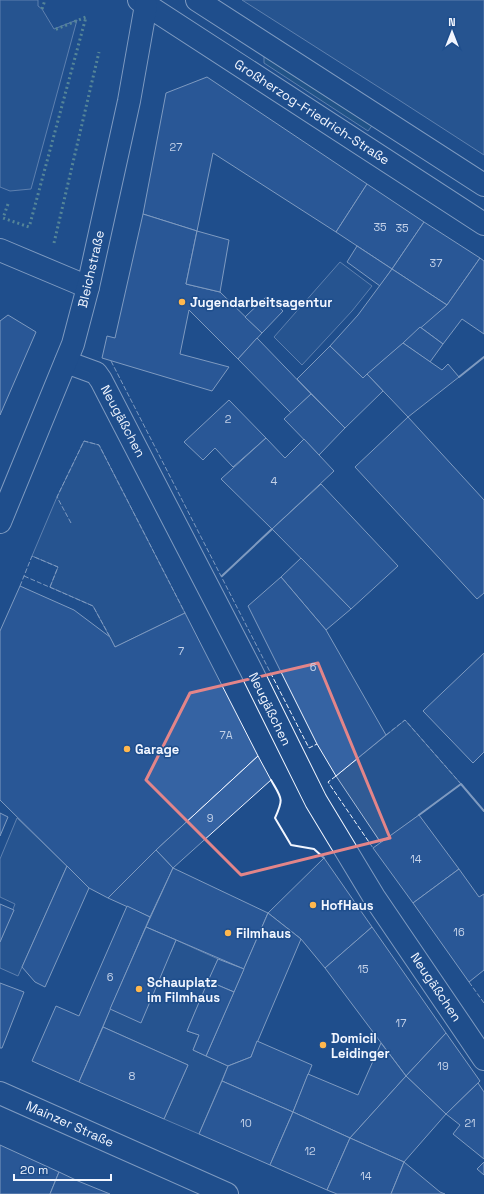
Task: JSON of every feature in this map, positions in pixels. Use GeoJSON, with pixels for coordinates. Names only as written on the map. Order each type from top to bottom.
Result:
{"type":"FeatureCollection","features":[{"type":"Feature","properties":{"kind":"main road"},"geometry":{"type":"LineString","coordinates":[[197,0],[484,185]]}},
{"type":"Feature","properties":{"kind":"main road"},"geometry":{"type":"LineString","coordinates":[[224,0],[484,168]]}},
{"type":"Feature","properties":{"kind":"main road","name":"Großherzog-Friedrich-Straße"},"geometry":{"type":"LineString","coordinates":[[144,2],[484,224]]}},
{"type":"Feature","properties":{"kind":"main road","name":"Bleichstraße"},"geometry":{"type":"LineString","coordinates":[[0,522],[73,344],[88,287],[129,101],[144,2]]}},
{"type":"Feature","properties":{"kind":"main road"},"geometry":{"type":"LineString","coordinates":[[0,250],[88,287]]}},
{"type":"Feature","properties":{"kind":"main road","name":"Neugäßchen"},"geometry":{"type":"LineString","coordinates":[[66,362],[96,373],[104,385],[251,670],[316,802],[374,897],[484,1059]]}},
{"type":"Feature","properties":{"kind":"main road","name":"Mainzer Straße"},"geometry":{"type":"LineString","coordinates":[[0,1093],[227,1194]]}},
{"type":"Feature","properties":{"kind":"highlighted area"},"geometry":{"type":"Polygon","coordinates":[[[318,663],[390,838],[241,875],[146,780],[190,693],[318,663]]]}},
{"type":"Feature","properties":{"kind":"shaded area"},"geometry":{"type":"Polygon","coordinates":[[[0,0],[38,0],[38,6],[42,9],[54,29],[77,20],[31,189],[10,191],[0,187],[0,0]]]}},
{"type":"Feature","properties":{"kind":"shaded area"},"geometry":{"type":"Polygon","coordinates":[[[242,0],[484,0],[484,155],[402,102],[242,0]]]}},
{"type":"Feature","properties":{"kind":"shaded area"},"geometry":{"type":"Polygon","coordinates":[[[264,53],[374,123],[368,131],[264,63],[264,53]]]}},
{"type":"Feature","properties":{"kind":"shaded area"},"geometry":{"type":"Polygon","coordinates":[[[340,262],[372,286],[352,311],[302,365],[274,337],[340,262]]]}},
{"type":"Feature","properties":{"kind":"shaded area"},"geometry":{"type":"Polygon","coordinates":[[[84,441],[99,445],[185,613],[115,647],[93,606],[50,587],[58,567],[32,556],[57,497],[84,441]]]}},
{"type":"Feature","properties":{"kind":"shaded area"},"geometry":{"type":"Polygon","coordinates":[[[405,720],[461,784],[381,843],[336,776],[405,720]]]}},
{"type":"Feature","properties":{"kind":"shaded area"},"geometry":{"type":"Polygon","coordinates":[[[17,818],[67,866],[18,976],[0,968],[0,942],[15,904],[0,897],[0,859],[17,818]]]}},
{"type":"Feature","properties":{"kind":"shaded area"},"geometry":{"type":"Polygon","coordinates":[[[176,940],[218,959],[187,1031],[199,1035],[193,1050],[228,1066],[199,1134],[164,1119],[188,1065],[103,1027],[110,1009],[171,952],[176,940]]]}},
{"type":"Feature","properties":{"kind":"building"},"geometry":{"type":"Polygon","coordinates":[[[207,77],[367,184],[336,232],[213,153],[197,231],[143,214],[166,93],[207,77]]]}},
{"type":"Feature","properties":{"kind":"building"},"geometry":{"type":"Polygon","coordinates":[[[367,184],[424,222],[392,269],[336,232],[367,184]]]}},
{"type":"Feature","properties":{"kind":"building"},"geometry":{"type":"Polygon","coordinates":[[[143,214],[197,231],[186,284],[220,292],[262,333],[238,359],[189,310],[180,354],[229,367],[212,391],[102,358],[107,336],[115,338],[143,214]]]}},
{"type":"Feature","properties":{"kind":"building"},"geometry":{"type":"Polygon","coordinates":[[[424,222],[480,258],[447,305],[392,269],[424,222]]]}},
{"type":"Feature","properties":{"kind":"building"},"geometry":{"type":"Polygon","coordinates":[[[197,231],[229,240],[220,292],[186,284],[197,231]]]}},
{"type":"Feature","properties":{"kind":"building"},"geometry":{"type":"Polygon","coordinates":[[[357,246],[392,269],[380,286],[347,262],[357,246]]]}},
{"type":"Feature","properties":{"kind":"building"},"geometry":{"type":"Polygon","coordinates":[[[480,258],[484,261],[484,334],[462,319],[443,344],[420,327],[447,305],[480,258]]]}},
{"type":"Feature","properties":{"kind":"building"},"geometry":{"type":"Polygon","coordinates":[[[392,269],[447,305],[363,378],[330,346],[358,315],[392,269]]]}},
{"type":"Feature","properties":{"kind":"building"},"geometry":{"type":"Polygon","coordinates":[[[267,296],[283,311],[262,333],[245,317],[267,296]]]}},
{"type":"Feature","properties":{"kind":"building"},"geometry":{"type":"Polygon","coordinates":[[[8,315],[36,332],[0,415],[0,321],[8,315]]]}},
{"type":"Feature","properties":{"kind":"building"},"geometry":{"type":"Polygon","coordinates":[[[420,327],[443,344],[430,362],[403,343],[420,327]]]}},
{"type":"Feature","properties":{"kind":"building"},"geometry":{"type":"Polygon","coordinates":[[[257,338],[311,394],[291,413],[238,359],[257,338]]]}},
{"type":"Feature","properties":{"kind":"building"},"geometry":{"type":"Polygon","coordinates":[[[403,343],[442,370],[448,364],[459,377],[408,417],[367,374],[403,343]]]}},
{"type":"Feature","properties":{"kind":"building"},"geometry":{"type":"Polygon","coordinates":[[[330,346],[363,378],[367,374],[383,391],[345,428],[297,379],[330,346]]]}},
{"type":"Feature","properties":{"kind":"building"},"geometry":{"type":"Polygon","coordinates":[[[311,394],[345,428],[319,455],[284,419],[311,394]]]}},
{"type":"Feature","properties":{"kind":"building"},"geometry":{"type":"Polygon","coordinates":[[[229,400],[266,438],[233,467],[215,448],[203,460],[184,442],[229,400]]]}},
{"type":"Feature","properties":{"kind":"building"},"geometry":{"type":"Polygon","coordinates":[[[408,417],[484,500],[484,593],[477,599],[355,467],[408,417]]]}},
{"type":"Feature","properties":{"kind":"building"},"geometry":{"type":"Polygon","coordinates":[[[266,438],[285,458],[304,439],[334,471],[272,529],[221,479],[266,438]]]}},
{"type":"Feature","properties":{"kind":"building"},"geometry":{"type":"Polygon","coordinates":[[[321,484],[398,566],[351,609],[272,529],[321,484]]]}},
{"type":"Feature","properties":{"kind":"building"},"geometry":{"type":"Polygon","coordinates":[[[301,558],[351,609],[326,630],[281,577],[301,558]]]}},
{"type":"Feature","properties":{"kind":"building"},"geometry":{"type":"Polygon","coordinates":[[[281,577],[326,630],[386,735],[336,776],[317,744],[248,606],[281,577]]]}},
{"type":"Feature","properties":{"kind":"building","name":"Garage"},"geometry":{"type":"Polygon","coordinates":[[[20,586],[74,610],[110,637],[115,647],[185,613],[258,756],[156,850],[108,898],[89,888],[0,800],[0,631],[20,586]]]}},
{"type":"Feature","properties":{"kind":"building"},"geometry":{"type":"Polygon","coordinates":[[[484,653],[484,752],[473,763],[423,711],[484,653]]]}},
{"type":"Feature","properties":{"kind":"building"},"geometry":{"type":"Polygon","coordinates":[[[258,756],[271,780],[173,868],[156,850],[258,756]]]}},
{"type":"Feature","properties":{"kind":"building"},"geometry":{"type":"Polygon","coordinates":[[[0,813],[8,817],[0,836],[0,813]]]}},
{"type":"Feature","properties":{"kind":"building"},"geometry":{"type":"Polygon","coordinates":[[[419,815],[459,869],[413,903],[373,848],[419,815]]]}},
{"type":"Feature","properties":{"kind":"building"},"geometry":{"type":"Polygon","coordinates":[[[156,850],[173,868],[150,917],[108,898],[156,850]]]}},
{"type":"Feature","properties":{"kind":"building"},"geometry":{"type":"Polygon","coordinates":[[[324,858],[372,927],[325,968],[301,939],[268,913],[324,858]]]}},
{"type":"Feature","properties":{"kind":"building"},"geometry":{"type":"Polygon","coordinates":[[[67,866],[89,888],[45,987],[35,982],[22,967],[67,866]]]}},
{"type":"Feature","properties":{"kind":"building"},"geometry":{"type":"Polygon","coordinates":[[[173,868],[268,913],[244,969],[146,927],[173,868]]]}},
{"type":"Feature","properties":{"kind":"building"},"geometry":{"type":"Polygon","coordinates":[[[459,869],[479,897],[484,894],[484,970],[469,982],[413,903],[459,869]]]}},
{"type":"Feature","properties":{"kind":"building"},"geometry":{"type":"Polygon","coordinates":[[[0,904],[14,910],[0,942],[0,904]]]}},
{"type":"Feature","properties":{"kind":"building"},"geometry":{"type":"Polygon","coordinates":[[[127,906],[150,917],[79,1082],[32,1061],[56,1006],[79,1016],[127,906]]]}},
{"type":"Feature","properties":{"kind":"building"},"geometry":{"type":"Polygon","coordinates":[[[268,913],[301,939],[251,1057],[228,1066],[206,1056],[268,913]]]}},
{"type":"Feature","properties":{"kind":"building"},"geometry":{"type":"Polygon","coordinates":[[[146,927],[176,940],[141,1023],[110,1009],[146,927]]]}},
{"type":"Feature","properties":{"kind":"building"},"geometry":{"type":"Polygon","coordinates":[[[372,927],[446,1033],[406,1076],[325,968],[372,927]]]}},
{"type":"Feature","properties":{"kind":"building"},"geometry":{"type":"Polygon","coordinates":[[[218,959],[244,969],[234,992],[208,981],[218,959]]]}},
{"type":"Feature","properties":{"kind":"building"},"geometry":{"type":"Polygon","coordinates":[[[208,981],[234,992],[206,1056],[193,1050],[199,1035],[187,1031],[208,981]]]}},
{"type":"Feature","properties":{"kind":"building"},"geometry":{"type":"Polygon","coordinates":[[[0,983],[24,992],[2,1048],[0,1048],[0,983]]]}},
{"type":"Feature","properties":{"kind":"building"},"geometry":{"type":"Polygon","coordinates":[[[103,1027],[188,1065],[164,1119],[79,1082],[103,1027]]]}},
{"type":"Feature","properties":{"kind":"building"},"geometry":{"type":"Polygon","coordinates":[[[446,1033],[480,1081],[446,1114],[406,1076],[446,1033]]]}},
{"type":"Feature","properties":{"kind":"building"},"geometry":{"type":"Polygon","coordinates":[[[257,1041],[312,1065],[293,1112],[222,1081],[228,1066],[251,1057],[257,1041]]]}},
{"type":"Feature","properties":{"kind":"building"},"geometry":{"type":"Polygon","coordinates":[[[381,1043],[406,1076],[350,1138],[293,1112],[308,1074],[358,1095],[381,1043]]]}},
{"type":"Feature","properties":{"kind":"building"},"geometry":{"type":"Polygon","coordinates":[[[406,1076],[446,1114],[404,1162],[350,1138],[406,1076]]]}},
{"type":"Feature","properties":{"kind":"building"},"geometry":{"type":"Polygon","coordinates":[[[222,1081],[293,1112],[270,1165],[199,1134],[222,1081]]]}},
{"type":"Feature","properties":{"kind":"building"},"geometry":{"type":"Polygon","coordinates":[[[478,1083],[484,1092],[484,1159],[453,1134],[460,1125],[446,1114],[478,1083]]]}},
{"type":"Feature","properties":{"kind":"building"},"geometry":{"type":"Polygon","coordinates":[[[293,1112],[350,1138],[327,1190],[270,1165],[293,1112]]]}},
{"type":"Feature","properties":{"kind":"building"},"geometry":{"type":"Polygon","coordinates":[[[350,1138],[404,1162],[391,1194],[337,1194],[327,1190],[350,1138]]]}},
{"type":"Feature","properties":{"kind":"building"},"geometry":{"type":"Polygon","coordinates":[[[0,1145],[59,1172],[50,1194],[0,1194],[0,1145]]]}},
{"type":"Feature","properties":{"kind":"building"},"geometry":{"type":"Polygon","coordinates":[[[404,1162],[440,1192],[445,1194],[391,1194],[404,1162]]]}},
{"type":"Feature","properties":{"kind":"building"},"geometry":{"type":"Polygon","coordinates":[[[484,1162],[484,1175],[477,1169],[484,1162]]]}},
{"type":"Feature","properties":{"kind":"building"},"geometry":{"type":"Polygon","coordinates":[[[59,1172],[78,1181],[110,1194],[50,1194],[59,1172]]]}},
{"type":"Feature","properties":{"kind":"hedge"},"geometry":{"type":"LineString","coordinates":[[42,9],[45,0]]}},
{"type":"Feature","properties":{"kind":"hedge"},"geometry":{"type":"LineString","coordinates":[[30,224],[86,17],[54,30]]}},
{"type":"Feature","properties":{"kind":"hedge"},"geometry":{"type":"LineString","coordinates":[[54,243],[99,52]]}},
{"type":"Feature","properties":{"kind":"hedge"},"geometry":{"type":"LineString","coordinates":[[8,204],[3,218],[29,227]]}},
{"type":"Feature","properties":{"kind":"fence"},"geometry":{"type":"LineString","coordinates":[[111,361],[309,748],[317,744]]}},
{"type":"Feature","properties":{"kind":"fence"},"geometry":{"type":"LineString","coordinates":[[71,523],[57,497],[84,441],[99,445],[185,613]]}},
{"type":"Feature","properties":{"kind":"fence"},"geometry":{"type":"LineString","coordinates":[[20,586],[32,556],[58,567],[50,587]]}},
{"type":"Feature","properties":{"kind":"fence"},"geometry":{"type":"LineString","coordinates":[[24,576],[93,606],[110,637]]}},
{"type":"Feature","properties":{"kind":"fence"},"geometry":{"type":"LineString","coordinates":[[386,735],[405,720],[461,784]]}},
{"type":"Feature","properties":{"kind":"fence"},"geometry":{"type":"LineString","coordinates":[[336,776],[328,782],[373,848]]}},
{"type":"Feature","properties":{"kind":"fence"},"geometry":{"type":"LineString","coordinates":[[469,982],[484,1003]]}},
{"type":"Feature","properties":{"kind":"wall"},"geometry":{"type":"LineString","coordinates":[[459,377],[484,357]]}},
{"type":"Feature","properties":{"kind":"wall"},"geometry":{"type":"LineString","coordinates":[[222,576],[272,529]]}},
{"type":"Feature","properties":{"kind":"wall"},"geometry":{"type":"LineString","coordinates":[[271,780],[278,791],[281,802],[275,818],[291,845],[314,849],[324,858]]}},
{"type":"Feature","properties":{"kind":"wall"},"geometry":{"type":"LineString","coordinates":[[419,815],[461,784],[484,811]]}},
{"type":"Feature","properties":{"kind":"place","name":"Jugendarbeitsagentur"},"geometry":{"type":"Point","coordinates":[182,302]}},
{"type":"Feature","properties":{"kind":"place","name":"Garage"},"geometry":{"type":"Point","coordinates":[127,749]}},
{"type":"Feature","properties":{"kind":"place","name":"HofHaus"},"geometry":{"type":"Point","coordinates":[313,905]}},
{"type":"Feature","properties":{"kind":"place","name":"Filmhaus"},"geometry":{"type":"Point","coordinates":[228,933]}},
{"type":"Feature","properties":{"kind":"place","name":"Schauplatz im Filmhaus"},"geometry":{"type":"Point","coordinates":[139,989]}},
{"type":"Feature","properties":{"kind":"place","name":"Domicil Leidinger"},"geometry":{"type":"Point","coordinates":[323,1045]}}]}
